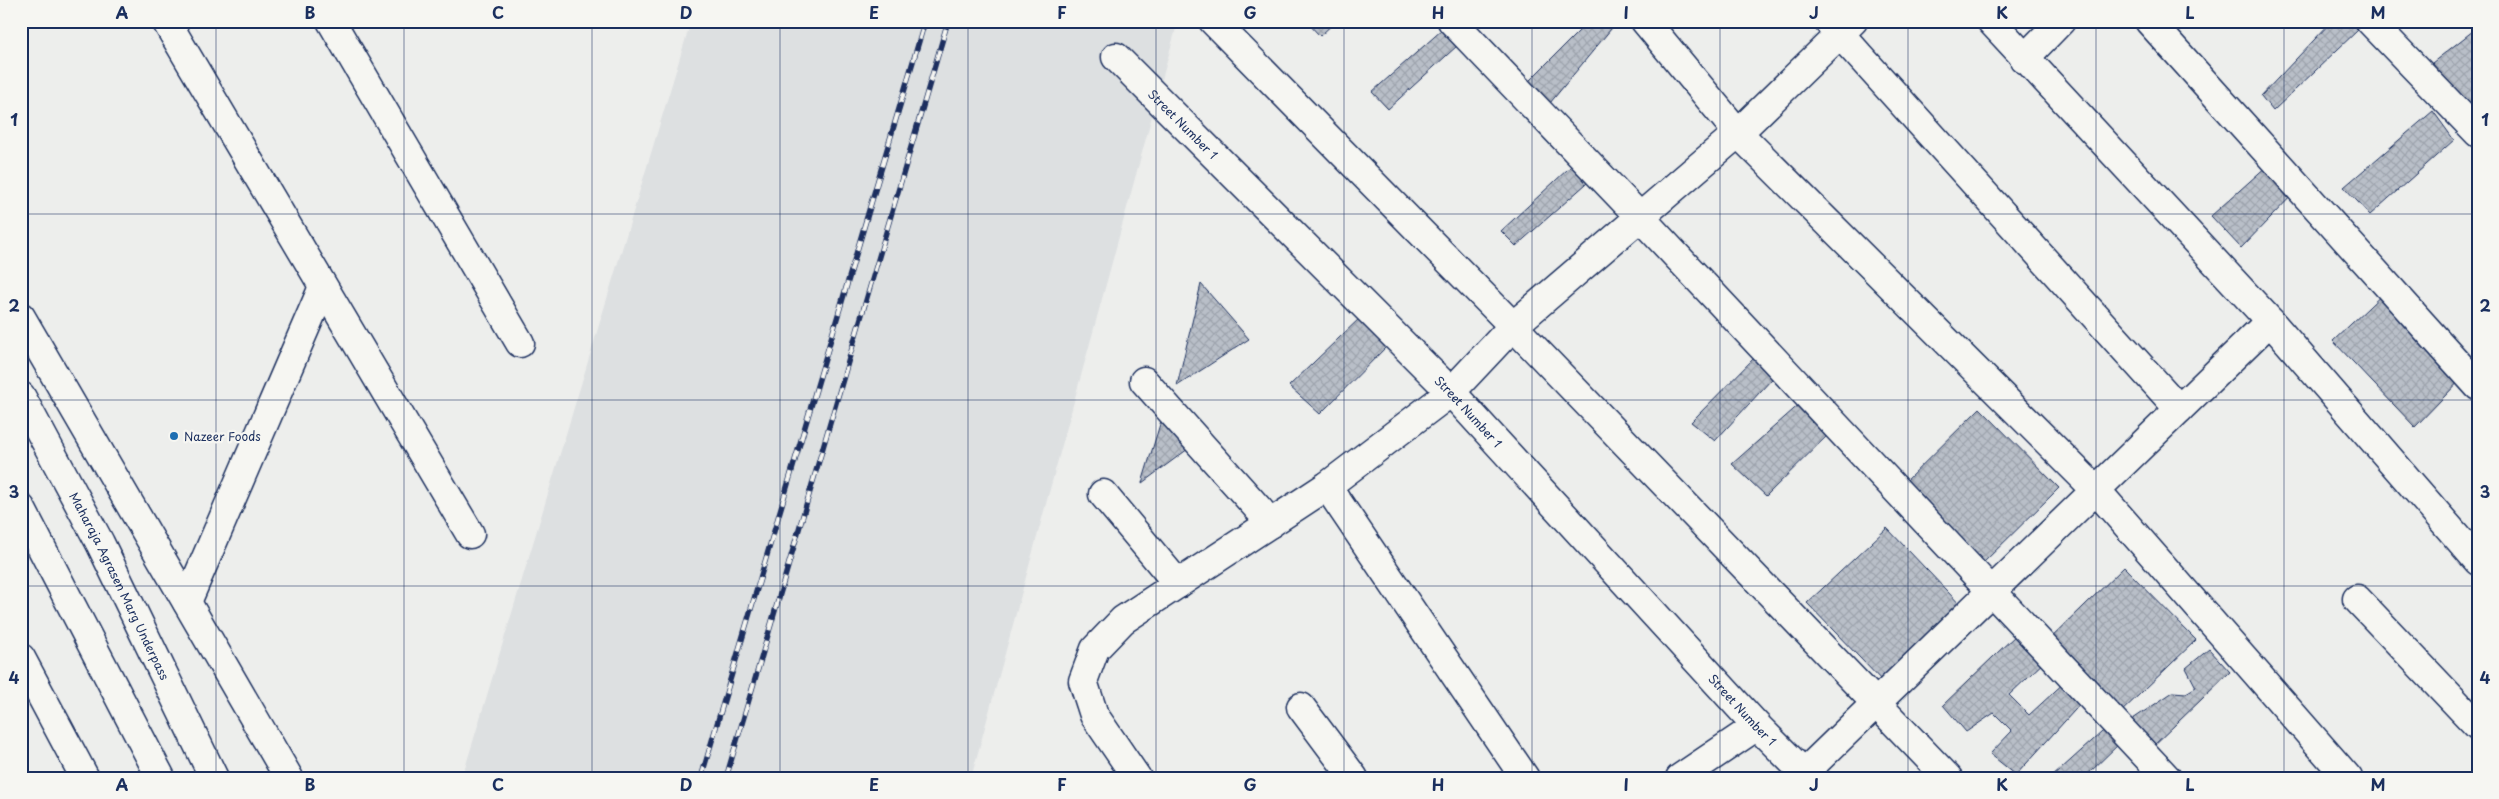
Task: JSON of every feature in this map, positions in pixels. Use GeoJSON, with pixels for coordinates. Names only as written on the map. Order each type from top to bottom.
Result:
{"type":"FeatureCollection","features":[{"type":"Feature","properties":{"kind":"street"},"geometry":{"type":"LineString","coordinates":[[166,21],[470,534]]}},
{"type":"Feature","properties":{"kind":"street"},"geometry":{"type":"LineString","coordinates":[[1213,21],[1513,326],[1948,778]]}},
{"type":"Feature","properties":{"kind":"street"},"geometry":{"type":"LineString","coordinates":[[1452,21],[1640,217],[2167,778]]}},
{"type":"Feature","properties":{"kind":"street"},"geometry":{"type":"LineString","coordinates":[[1991,21],[2270,321],[2478,561]]}},
{"type":"Feature","properties":{"kind":"street"},"geometry":{"type":"LineString","coordinates":[[2024,58],[2061,21]]}},
{"type":"Feature","properties":{"kind":"street"},"geometry":{"type":"LineString","coordinates":[[2149,21],[2478,386]]}},
{"type":"Feature","properties":{"kind":"street"},"geometry":{"type":"LineString","coordinates":[[2370,21],[2478,133]]}},
{"type":"Feature","properties":{"kind":"street"},"geometry":{"type":"LineString","coordinates":[[1646,22],[1738,133],[2096,490],[2348,778]]}},
{"type":"Feature","properties":{"kind":"street"},"geometry":{"type":"LineString","coordinates":[[337,23],[520,343]]}},
{"type":"Feature","properties":{"kind":"street"},"geometry":{"type":"LineString","coordinates":[[1137,778],[1094,715],[1083,681],[1095,649],[1124,620],[1327,486],[1451,392],[1513,326],[1738,133],[1840,26],[2180,409]]}},
{"type":"Feature","properties":{"kind":"street","name":"Street Number 1"},"geometry":{"type":"LineString","coordinates":[[1116,57],[1451,392],[1757,726],[1807,775]]}},
{"type":"Feature","properties":{"kind":"street"},"geometry":{"type":"LineString","coordinates":[[187,602],[323,287]]}},
{"type":"Feature","properties":{"kind":"street"},"geometry":{"type":"LineString","coordinates":[[21,317],[290,778]]}},
{"type":"Feature","properties":{"kind":"street"},"geometry":{"type":"LineString","coordinates":[[1807,775],[1875,703],[2270,321]]}},
{"type":"Feature","properties":{"kind":"street"},"geometry":{"type":"LineString","coordinates":[[1144,381],[1271,523]]}},
{"type":"Feature","properties":{"kind":"street","name":"Maharaja Agrasen Marg Underpass"},"geometry":{"type":"LineString","coordinates":[[21,396],[100,544],[214,778]]}},
{"type":"Feature","properties":{"kind":"street"},"geometry":{"type":"LineString","coordinates":[[1327,486],[1525,778]]}},
{"type":"Feature","properties":{"kind":"street"},"geometry":{"type":"LineString","coordinates":[[1103,494],[1178,584]]}},
{"type":"Feature","properties":{"kind":"street"},"geometry":{"type":"LineString","coordinates":[[21,508],[161,778]]}},
{"type":"Feature","properties":{"kind":"street"},"geometry":{"type":"LineString","coordinates":[[2357,599],[2478,726]]}},
{"type":"Feature","properties":{"kind":"street"},"geometry":{"type":"LineString","coordinates":[[21,658],[84,778]]}},
{"type":"Feature","properties":{"kind":"street"},"geometry":{"type":"LineString","coordinates":[[1301,707],[1354,778]]}},
{"type":"Feature","properties":{"kind":"street"},"geometry":{"type":"LineString","coordinates":[[1680,778],[1757,726]]}},
{"type":"Feature","properties":{"kind":"shaded area"},"geometry":{"type":"Polygon","coordinates":[[[691,21],[1178,21],[971,778],[462,778],[691,21]]]}},
{"type":"Feature","properties":{"kind":"building"},"geometry":{"type":"Polygon","coordinates":[[[1306,21],[1336,21],[1320,36],[1306,21]]]}},
{"type":"Feature","properties":{"kind":"building"},"geometry":{"type":"Polygon","coordinates":[[[1452,21],[1469,35],[1388,109],[1372,92],[1452,21]]]}},
{"type":"Feature","properties":{"kind":"building"},"geometry":{"type":"Polygon","coordinates":[[[1589,21],[1615,21],[1616,23],[1550,103],[1528,82],[1589,21]]]}},
{"type":"Feature","properties":{"kind":"building"},"geometry":{"type":"Polygon","coordinates":[[[2332,21],[2350,21],[2358,30],[2273,111],[2261,96],[2332,21]]]}},
{"type":"Feature","properties":{"kind":"building"},"geometry":{"type":"Polygon","coordinates":[[[2478,27],[2478,116],[2432,63],[2478,27]]]}},
{"type":"Feature","properties":{"kind":"building"},"geometry":{"type":"Polygon","coordinates":[[[2433,111],[2454,140],[2370,215],[2344,187],[2433,111]]]}},
{"type":"Feature","properties":{"kind":"building"},"geometry":{"type":"Polygon","coordinates":[[[1581,157],[1595,176],[1516,246],[1501,231],[1581,157]]]}},
{"type":"Feature","properties":{"kind":"building"},"geometry":{"type":"Polygon","coordinates":[[[2268,165],[2298,189],[2241,248],[2211,216],[2268,165]]]}},
{"type":"Feature","properties":{"kind":"building"},"geometry":{"type":"Polygon","coordinates":[[[1201,284],[1249,339],[1177,386],[1201,284]]]}},
{"type":"Feature","properties":{"kind":"building"},"geometry":{"type":"Polygon","coordinates":[[[2387,290],[2469,371],[2415,427],[2333,341],[2387,290]]]}},
{"type":"Feature","properties":{"kind":"building"},"geometry":{"type":"Polygon","coordinates":[[[1363,315],[1391,342],[1320,414],[1289,386],[1363,315]]]}},
{"type":"Feature","properties":{"kind":"building"},"geometry":{"type":"Polygon","coordinates":[[[1764,348],[1783,367],[1715,441],[1691,422],[1764,348]]]}},
{"type":"Feature","properties":{"kind":"building"},"geometry":{"type":"Polygon","coordinates":[[[1811,394],[1838,425],[1766,496],[1732,464],[1811,394]]]}},
{"type":"Feature","properties":{"kind":"building"},"geometry":{"type":"Polygon","coordinates":[[[1980,408],[2059,488],[1975,571],[1895,492],[1980,408]]]}},
{"type":"Feature","properties":{"kind":"building"},"geometry":{"type":"Polygon","coordinates":[[[1164,411],[1192,446],[1142,483],[1164,411]]]}},
{"type":"Feature","properties":{"kind":"building"},"geometry":{"type":"Polygon","coordinates":[[[1887,528],[1966,611],[1886,685],[1807,603],[1887,528]]]}},
{"type":"Feature","properties":{"kind":"building"},"geometry":{"type":"Polygon","coordinates":[[[2124,567],[2196,640],[2116,717],[2045,644],[2124,567]]]}},
{"type":"Feature","properties":{"kind":"building"},"geometry":{"type":"Polygon","coordinates":[[[2019,632],[2047,659],[2009,695],[2029,715],[2067,680],[2084,700],[2016,775],[1990,754],[2012,731],[1994,713],[1966,732],[1943,705],[2019,632]]]}},
{"type":"Feature","properties":{"kind":"building"},"geometry":{"type":"Polygon","coordinates":[[[2209,649],[2230,672],[2150,749],[2127,723],[2173,692],[2186,693],[2196,687],[2186,668],[2209,649]]]}},
{"type":"Feature","properties":{"kind":"building"},"geometry":{"type":"Polygon","coordinates":[[[2112,723],[2124,739],[2084,778],[2051,778],[2112,723]]]}},
{"type":"Feature","properties":{"kind":"railway"},"geometry":{"type":"LineString","coordinates":[[701,778],[925,21]]}},
{"type":"Feature","properties":{"kind":"railway"},"geometry":{"type":"LineString","coordinates":[[726,778],[948,21]]}},
{"type":"Feature","properties":{"kind":"place","name":"Nazeer Foods"},"geometry":{"type":"Point","coordinates":[174,436]}}]}
